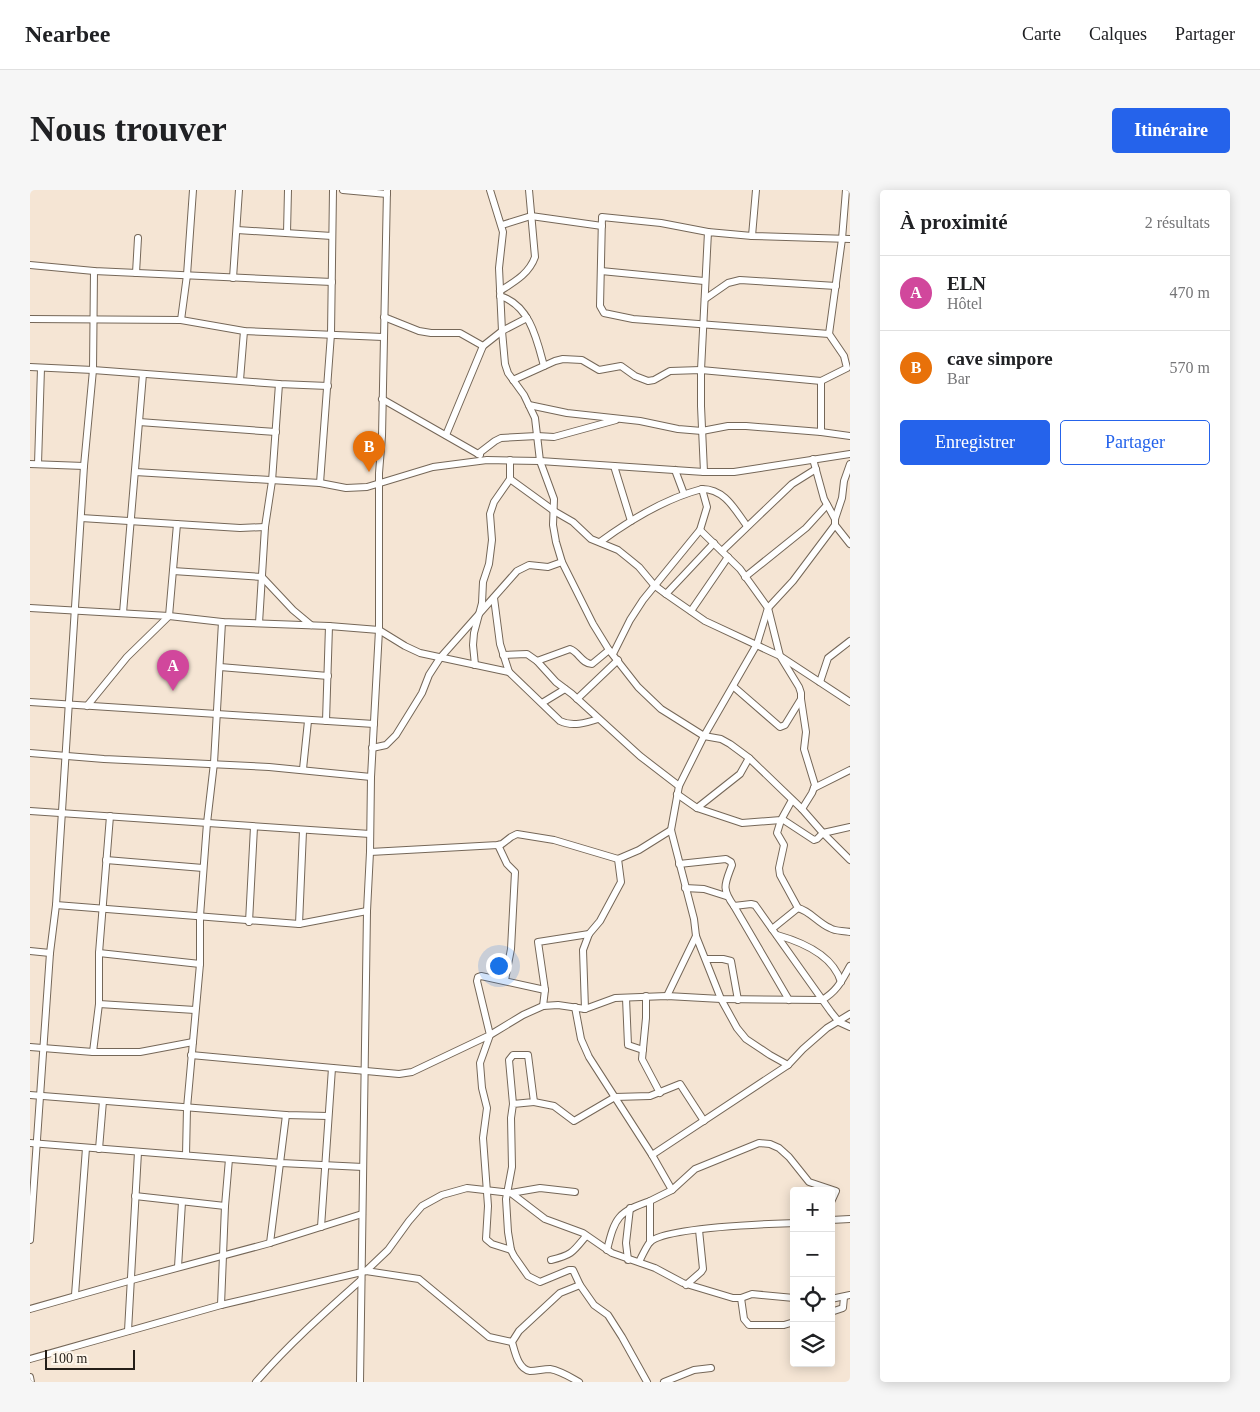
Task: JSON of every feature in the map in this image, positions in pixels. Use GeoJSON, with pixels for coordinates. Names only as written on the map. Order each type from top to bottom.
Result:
{"type":"FeatureCollection","features":[{"type":"Feature","properties":{"kind":"street"},"geometry":{"type":"LineString","coordinates":[[181,320],[187,275],[193,190]]}},
{"type":"Feature","properties":{"kind":"street"},"geometry":{"type":"LineString","coordinates":[[233,278],[239,190]]}},
{"type":"Feature","properties":{"kind":"street"},"geometry":{"type":"LineString","coordinates":[[287,233],[288,190]]}},
{"type":"Feature","properties":{"kind":"street"},"geometry":{"type":"LineString","coordinates":[[320,483],[328,386],[333,190]]}},
{"type":"Feature","properties":{"kind":"street"},"geometry":{"type":"LineString","coordinates":[[343,190],[387,192],[379,484],[379,630],[372,748],[367,911],[360,1382]]}},
{"type":"Feature","properties":{"kind":"street"},"geometry":{"type":"LineString","coordinates":[[490,190],[502,225],[503,237],[499,268],[505,364],[508,373],[519,388],[535,418],[540,461],[552,490],[554,533],[562,562],[593,624],[613,655],[638,687],[661,709],[704,736],[721,740],[749,758],[802,809],[850,860]]}},
{"type":"Feature","properties":{"kind":"street"},"geometry":{"type":"LineString","coordinates":[[500,293],[532,266],[535,257],[528,190]]}},
{"type":"Feature","properties":{"kind":"street"},"geometry":{"type":"LineString","coordinates":[[752,236],[756,190]]}},
{"type":"Feature","properties":{"kind":"street"},"geometry":{"type":"LineString","coordinates":[[513,380],[563,359],[582,360],[599,370],[621,366],[635,376],[648,381],[654,380],[670,371],[701,370],[821,381],[847,368],[844,356],[829,334],[842,239],[846,190]]}},
{"type":"Feature","properties":{"kind":"street"},"geometry":{"type":"LineString","coordinates":[[502,225],[531,216],[602,226]]}},
{"type":"Feature","properties":{"kind":"street"},"geometry":{"type":"LineString","coordinates":[[829,334],[606,315],[600,306],[602,217],[661,223],[708,232],[752,236],[850,239]]}},
{"type":"Feature","properties":{"kind":"street"},"geometry":{"type":"LineString","coordinates":[[236,230],[332,236]]}},
{"type":"Feature","properties":{"kind":"street"},"geometry":{"type":"LineString","coordinates":[[704,472],[701,370],[705,299],[704,281],[708,232]]}},
{"type":"Feature","properties":{"kind":"street"},"geometry":{"type":"LineString","coordinates":[[136,273],[138,238]]}},
{"type":"Feature","properties":{"kind":"street"},"geometry":{"type":"LineString","coordinates":[[30,265],[94,271],[332,282]]}},
{"type":"Feature","properties":{"kind":"street"},"geometry":{"type":"LineString","coordinates":[[30,1240],[33,1143],[40,1096],[50,953],[56,905],[84,466],[92,370],[94,271]]}},
{"type":"Feature","properties":{"kind":"street"},"geometry":{"type":"LineString","coordinates":[[601,271],[704,281]]}},
{"type":"Feature","properties":{"kind":"street"},"geometry":{"type":"LineString","coordinates":[[705,299],[728,283],[740,280],[836,286]]}},
{"type":"Feature","properties":{"kind":"street"},"geometry":{"type":"LineString","coordinates":[[500,293],[514,303],[527,318],[534,330],[544,366]]}},
{"type":"Feature","properties":{"kind":"street"},"geometry":{"type":"LineString","coordinates":[[384,317],[418,331],[460,333],[483,346]]}},
{"type":"Feature","properties":{"kind":"street"},"geometry":{"type":"LineString","coordinates":[[446,435],[483,346],[502,331],[527,318]]}},
{"type":"Feature","properties":{"kind":"street"},"geometry":{"type":"LineString","coordinates":[[30,319],[181,320],[244,331],[383,338]]}},
{"type":"Feature","properties":{"kind":"street"},"geometry":{"type":"LineString","coordinates":[[240,380],[244,331]]}},
{"type":"Feature","properties":{"kind":"street"},"geometry":{"type":"LineString","coordinates":[[30,367],[328,386]]}},
{"type":"Feature","properties":{"kind":"street"},"geometry":{"type":"LineString","coordinates":[[38,464],[42,368]]}},
{"type":"Feature","properties":{"kind":"street"},"geometry":{"type":"LineString","coordinates":[[123,613],[143,374]]}},
{"type":"Feature","properties":{"kind":"street"},"geometry":{"type":"LineString","coordinates":[[821,381],[821,432]]}},
{"type":"Feature","properties":{"kind":"street"},"geometry":{"type":"LineString","coordinates":[[259,623],[265,527],[272,481],[279,384]]}},
{"type":"Feature","properties":{"kind":"street"},"geometry":{"type":"LineString","coordinates":[[382,399],[488,460]]}},
{"type":"Feature","properties":{"kind":"street"},"geometry":{"type":"LineString","coordinates":[[529,406],[678,429],[702,431],[735,426],[850,436]]}},
{"type":"Feature","properties":{"kind":"street"},"geometry":{"type":"LineString","coordinates":[[478,454],[501,438],[554,437],[619,419]]}},
{"type":"Feature","properties":{"kind":"street"},"geometry":{"type":"LineString","coordinates":[[139,422],[276,432]]}},
{"type":"Feature","properties":{"kind":"street"},"geometry":{"type":"LineString","coordinates":[[135,472],[320,483],[346,488],[367,487],[432,467],[488,460],[540,461],[704,472],[734,472],[850,454]]}},
{"type":"Feature","properties":{"kind":"street"},"geometry":{"type":"LineString","coordinates":[[813,459],[827,504],[835,522],[850,544]]}},
{"type":"Feature","properties":{"kind":"street"},"geometry":{"type":"LineString","coordinates":[[474,665],[473,645],[482,603],[483,582],[489,564],[492,531],[491,509],[510,479],[510,460]]}},
{"type":"Feature","properties":{"kind":"street"},"geometry":{"type":"LineString","coordinates":[[30,464],[84,466]]}},
{"type":"Feature","properties":{"kind":"street"},"geometry":{"type":"LineString","coordinates":[[788,1065],[746,1038],[737,1028],[721,999],[696,936],[694,919],[670,830],[679,786],[704,736],[734,687],[757,644],[768,608],[793,581],[835,522],[850,464]]}},
{"type":"Feature","properties":{"kind":"street"},"geometry":{"type":"LineString","coordinates":[[614,466],[631,521]]}},
{"type":"Feature","properties":{"kind":"street"},"geometry":{"type":"LineString","coordinates":[[722,551],[792,484],[816,469]]}},
{"type":"Feature","properties":{"kind":"street"},"geometry":{"type":"LineString","coordinates":[[675,470],[684,494]]}},
{"type":"Feature","properties":{"kind":"street"},"geometry":{"type":"LineString","coordinates":[[510,479],[554,511],[573,522],[591,539],[618,550],[640,567],[654,585],[705,621],[780,656],[850,702]]}},
{"type":"Feature","properties":{"kind":"street"},"geometry":{"type":"LineString","coordinates":[[600,542],[631,521],[684,494],[702,489],[712,489],[724,496],[747,526]]}},
{"type":"Feature","properties":{"kind":"street"},"geometry":{"type":"LineString","coordinates":[[577,699],[613,655],[630,620],[654,585],[700,530],[707,507],[702,489]]}},
{"type":"Feature","properties":{"kind":"street"},"geometry":{"type":"LineString","coordinates":[[746,577],[806,528],[827,504]]}},
{"type":"Feature","properties":{"kind":"street"},"geometry":{"type":"LineString","coordinates":[[81,518],[240,528],[265,527]]}},
{"type":"Feature","properties":{"kind":"street"},"geometry":{"type":"LineString","coordinates":[[87,706],[127,658],[169,616],[177,524]]}},
{"type":"Feature","properties":{"kind":"street"},"geometry":{"type":"LineString","coordinates":[[700,530],[746,577],[768,608],[780,656],[799,687],[806,732],[804,749],[812,774],[814,788]]}},
{"type":"Feature","properties":{"kind":"street"},"geometry":{"type":"LineString","coordinates":[[666,594],[714,543]]}},
{"type":"Feature","properties":{"kind":"street"},"geometry":{"type":"LineString","coordinates":[[691,611],[728,557]]}},
{"type":"Feature","properties":{"kind":"street"},"geometry":{"type":"LineString","coordinates":[[372,748],[386,745],[396,735],[422,693],[429,675],[440,658],[517,571],[528,565],[548,567],[562,562]]}},
{"type":"Feature","properties":{"kind":"street"},"geometry":{"type":"LineString","coordinates":[[174,571],[262,577],[293,610],[311,625]]}},
{"type":"Feature","properties":{"kind":"street"},"geometry":{"type":"LineString","coordinates":[[494,598],[500,644],[509,672],[564,723],[581,723],[598,719]]}},
{"type":"Feature","properties":{"kind":"street"},"geometry":{"type":"LineString","coordinates":[[30,608],[169,616],[222,622],[311,625],[379,630],[420,653],[509,672]]}},
{"type":"Feature","properties":{"kind":"street"},"geometry":{"type":"LineString","coordinates":[[186,1155],[187,1108],[194,1010],[200,964],[200,916],[207,823],[214,764],[222,622]]}},
{"type":"Feature","properties":{"kind":"street"},"geometry":{"type":"LineString","coordinates":[[326,720],[329,626]]}},
{"type":"Feature","properties":{"kind":"street"},"geometry":{"type":"LineString","coordinates":[[820,682],[828,658],[850,641]]}},
{"type":"Feature","properties":{"kind":"street"},"geometry":{"type":"LineString","coordinates":[[537,661],[570,649],[574,650],[586,663],[592,664],[613,655]]}},
{"type":"Feature","properties":{"kind":"street"},"geometry":{"type":"LineString","coordinates":[[503,655],[527,654],[537,661],[550,676],[640,756],[679,786]]}},
{"type":"Feature","properties":{"kind":"street"},"geometry":{"type":"LineString","coordinates":[[220,668],[328,676]]}},
{"type":"Feature","properties":{"kind":"street"},"geometry":{"type":"LineString","coordinates":[[734,687],[780,727],[785,725],[801,699]]}},
{"type":"Feature","properties":{"kind":"street"},"geometry":{"type":"LineString","coordinates":[[542,704],[565,689]]}},
{"type":"Feature","properties":{"kind":"street"},"geometry":{"type":"LineString","coordinates":[[30,702],[374,724]]}},
{"type":"Feature","properties":{"kind":"street"},"geometry":{"type":"LineString","coordinates":[[302,770],[308,720]]}},
{"type":"Feature","properties":{"kind":"street"},"geometry":{"type":"LineString","coordinates":[[30,754],[214,764],[371,777]]}},
{"type":"Feature","properties":{"kind":"street"},"geometry":{"type":"LineString","coordinates":[[697,808],[740,774],[749,758]]}},
{"type":"Feature","properties":{"kind":"street"},"geometry":{"type":"LineString","coordinates":[[802,809],[814,788],[850,770]]}},
{"type":"Feature","properties":{"kind":"street"},"geometry":{"type":"LineString","coordinates":[[678,794],[697,808],[742,822],[781,819],[810,840],[817,839],[823,833],[850,827]]}},
{"type":"Feature","properties":{"kind":"street"},"geometry":{"type":"LineString","coordinates":[[792,800],[781,819],[777,833],[784,845],[779,871],[798,908],[831,929],[850,932]]}},
{"type":"Feature","properties":{"kind":"street"},"geometry":{"type":"LineString","coordinates":[[30,811],[303,831],[370,834]]}},
{"type":"Feature","properties":{"kind":"street"},"geometry":{"type":"LineString","coordinates":[[93,1052],[99,1004],[99,953],[110,816]]}},
{"type":"Feature","properties":{"kind":"street"},"geometry":{"type":"LineString","coordinates":[[249,922],[254,827]]}},
{"type":"Feature","properties":{"kind":"street"},"geometry":{"type":"LineString","coordinates":[[370,852],[498,845],[517,834],[554,840],[618,859],[639,850],[670,830]]}},
{"type":"Feature","properties":{"kind":"street"},"geometry":{"type":"LineString","coordinates":[[299,924],[303,831]]}},
{"type":"Feature","properties":{"kind":"street"},"geometry":{"type":"LineString","coordinates":[[498,845],[507,864],[515,872],[511,949],[506,980]]}},
{"type":"Feature","properties":{"kind":"street"},"geometry":{"type":"LineString","coordinates":[[586,1009],[583,950],[589,934],[600,920],[621,882],[618,859]]}},
{"type":"Feature","properties":{"kind":"street"},"geometry":{"type":"LineString","coordinates":[[106,860],[204,868]]}},
{"type":"Feature","properties":{"kind":"street"},"geometry":{"type":"LineString","coordinates":[[679,864],[729,860],[732,865],[725,885],[726,896],[734,906],[788,1000]]}},
{"type":"Feature","properties":{"kind":"street"},"geometry":{"type":"LineString","coordinates":[[685,888],[704,889],[726,896]]}},
{"type":"Feature","properties":{"kind":"street"},"geometry":{"type":"LineString","coordinates":[[56,905],[200,916],[249,922],[299,924],[367,911]]}},
{"type":"Feature","properties":{"kind":"street"},"geometry":{"type":"LineString","coordinates":[[734,906],[755,905],[839,1022],[850,1027]]}},
{"type":"Feature","properties":{"kind":"street"},"geometry":{"type":"LineString","coordinates":[[774,932],[798,908]]}},
{"type":"Feature","properties":{"kind":"street"},"geometry":{"type":"LineString","coordinates":[[774,932],[823,956],[834,966],[841,982]]}},
{"type":"Feature","properties":{"kind":"street"},"geometry":{"type":"LineString","coordinates":[[543,1006],[545,990],[538,942],[589,934]]}},
{"type":"Feature","properties":{"kind":"street"},"geometry":{"type":"LineString","coordinates":[[667,996],[696,936]]}},
{"type":"Feature","properties":{"kind":"street"},"geometry":{"type":"LineString","coordinates":[[30,951],[50,953]]}},
{"type":"Feature","properties":{"kind":"street"},"geometry":{"type":"LineString","coordinates":[[99,953],[200,964]]}},
{"type":"Feature","properties":{"kind":"street"},"geometry":{"type":"LineString","coordinates":[[706,959],[731,961],[738,1000]]}},
{"type":"Feature","properties":{"kind":"street"},"geometry":{"type":"LineString","coordinates":[[191,1055],[398,1074],[412,1072],[490,1036],[523,1014],[543,1006],[558,1005],[586,1009],[615,998],[646,996],[738,1000],[822,1000],[833,993],[850,966]]}},
{"type":"Feature","properties":{"kind":"street"},"geometry":{"type":"LineString","coordinates":[[511,1250],[492,1244],[486,1239],[488,1206],[483,1138],[488,1108],[482,1088],[480,1063],[490,1036],[477,982],[478,977],[483,975],[545,990]]}},
{"type":"Feature","properties":{"kind":"street"},"geometry":{"type":"LineString","coordinates":[[646,996],[642,1059],[660,1093]]}},
{"type":"Feature","properties":{"kind":"street"},"geometry":{"type":"LineString","coordinates":[[626,998],[628,1045],[643,1050]]}},
{"type":"Feature","properties":{"kind":"street"},"geometry":{"type":"LineString","coordinates":[[99,1004],[194,1010]]}},
{"type":"Feature","properties":{"kind":"street"},"geometry":{"type":"LineString","coordinates":[[576,1007],[581,1040],[672,1190]]}},
{"type":"Feature","properties":{"kind":"street"},"geometry":{"type":"LineString","coordinates":[[652,1155],[788,1065],[827,1028],[850,1014]]}},
{"type":"Feature","properties":{"kind":"street"},"geometry":{"type":"LineString","coordinates":[[30,1047],[93,1052],[140,1052],[193,1042]]}},
{"type":"Feature","properties":{"kind":"street"},"geometry":{"type":"LineString","coordinates":[[534,1102],[528,1054],[513,1055],[510,1060],[513,1104],[511,1118],[512,1167],[506,1215],[511,1250],[528,1276],[534,1280],[540,1282],[571,1270],[594,1305],[608,1315],[646,1382]]}},
{"type":"Feature","properties":{"kind":"street"},"geometry":{"type":"LineString","coordinates":[[321,1227],[332,1068]]}},
{"type":"Feature","properties":{"kind":"street"},"geometry":{"type":"LineString","coordinates":[[513,1104],[534,1102],[554,1106],[574,1121],[615,1097],[650,1096],[680,1084],[704,1121]]}},
{"type":"Feature","properties":{"kind":"street"},"geometry":{"type":"LineString","coordinates":[[30,1095],[286,1115],[328,1116]]}},
{"type":"Feature","properties":{"kind":"street"},"geometry":{"type":"LineString","coordinates":[[99,1149],[103,1101]]}},
{"type":"Feature","properties":{"kind":"street"},"geometry":{"type":"LineString","coordinates":[[270,1243],[286,1115]]}},
{"type":"Feature","properties":{"kind":"street"},"geometry":{"type":"LineString","coordinates":[[607,1250],[613,1228],[620,1216],[630,1208],[672,1190],[695,1169],[759,1143],[765,1142],[779,1148],[789,1157],[809,1182],[824,1187]]}},
{"type":"Feature","properties":{"kind":"street"},"geometry":{"type":"LineString","coordinates":[[33,1143],[281,1163],[363,1167]]}},
{"type":"Feature","properties":{"kind":"street"},"geometry":{"type":"LineString","coordinates":[[75,1296],[86,1148]]}},
{"type":"Feature","properties":{"kind":"street"},"geometry":{"type":"LineString","coordinates":[[128,1331],[138,1152]]}},
{"type":"Feature","properties":{"kind":"street"},"geometry":{"type":"LineString","coordinates":[[221,1305],[229,1159]]}},
{"type":"Feature","properties":{"kind":"street"},"geometry":{"type":"LineString","coordinates":[[256,1382],[278,1356],[388,1250],[408,1221],[422,1206],[442,1195],[467,1188],[509,1193],[540,1188],[575,1192]]}},
{"type":"Feature","properties":{"kind":"street"},"geometry":{"type":"LineString","coordinates":[[509,1193],[545,1219],[586,1236],[607,1250],[628,1260],[639,1262],[686,1284],[720,1295],[741,1298],[752,1294],[790,1298]]}},
{"type":"Feature","properties":{"kind":"street"},"geometry":{"type":"LineString","coordinates":[[135,1196],[225,1206]]}},
{"type":"Feature","properties":{"kind":"street"},"geometry":{"type":"LineString","coordinates":[[639,1262],[650,1242],[650,1201]]}},
{"type":"Feature","properties":{"kind":"street"},"geometry":{"type":"LineString","coordinates":[[178,1267],[182,1202]]}},
{"type":"Feature","properties":{"kind":"street"},"geometry":{"type":"LineString","coordinates":[[628,1260],[626,1249],[630,1208]]}},
{"type":"Feature","properties":{"kind":"street"},"geometry":{"type":"LineString","coordinates":[[30,1309],[224,1254],[270,1243],[362,1214]]}},
{"type":"Feature","properties":{"kind":"street"},"geometry":{"type":"LineString","coordinates":[[835,1220],[850,1220]]}},
{"type":"Feature","properties":{"kind":"street"},"geometry":{"type":"LineString","coordinates":[[650,1242],[677,1232],[790,1223]]}},
{"type":"Feature","properties":{"kind":"street"},"geometry":{"type":"LineString","coordinates":[[686,1284],[703,1269],[699,1230]]}},
{"type":"Feature","properties":{"kind":"street"},"geometry":{"type":"LineString","coordinates":[[551,1260],[564,1258],[573,1253],[586,1236]]}},
{"type":"Feature","properties":{"kind":"street"},"geometry":{"type":"LineString","coordinates":[[30,1359],[221,1305],[363,1275],[419,1279],[489,1336],[512,1342]]}},
{"type":"Feature","properties":{"kind":"street"},"geometry":{"type":"LineString","coordinates":[[579,1382],[560,1372],[548,1369],[528,1371],[522,1367],[512,1342],[519,1331],[560,1293],[580,1285]]}},
{"type":"Feature","properties":{"kind":"street"},"geometry":{"type":"LineString","coordinates":[[835,1311],[843,1308],[847,1296]]}},
{"type":"Feature","properties":{"kind":"street"},"geometry":{"type":"LineString","coordinates":[[741,1298],[744,1319],[749,1325],[784,1326],[790,1324]]}},
{"type":"Feature","properties":{"kind":"street"},"geometry":{"type":"LineString","coordinates":[[664,1382],[694,1370],[711,1368]]}},
{"type":"Feature","properties":{"kind":"street"},"geometry":{"type":"LineString","coordinates":[[30,1377],[31,1382]]}},
{"type":"Feature","properties":{"kind":"place","name":"cave simpore"},"geometry":{"type":"Point","coordinates":[369,472]}},
{"type":"Feature","properties":{"kind":"place","name":"ELN"},"geometry":{"type":"Point","coordinates":[173,691]}}]}
